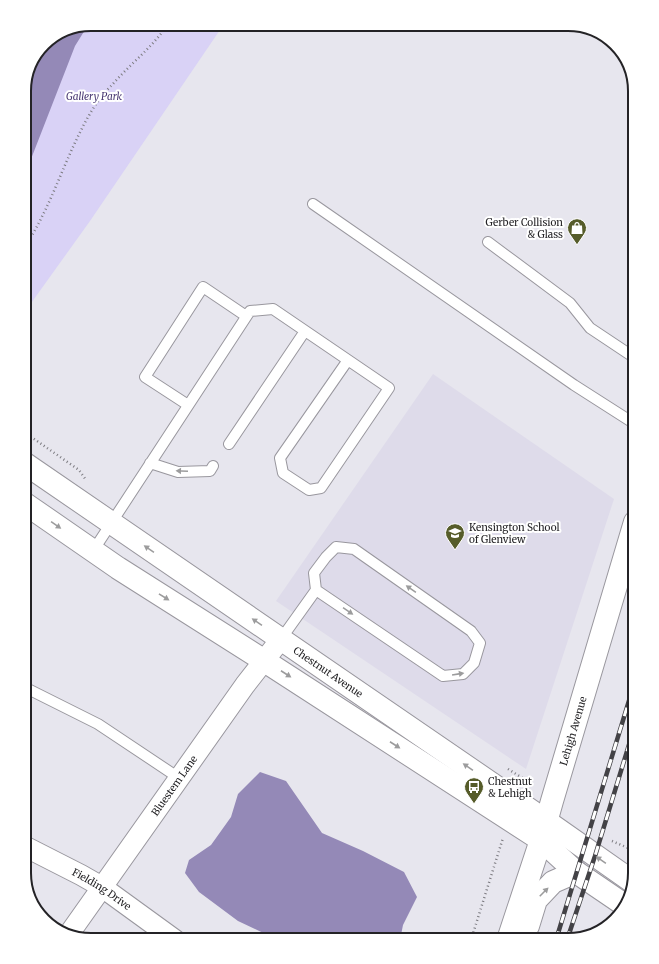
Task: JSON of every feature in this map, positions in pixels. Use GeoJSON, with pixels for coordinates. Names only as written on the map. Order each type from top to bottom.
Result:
{"type":"FeatureCollection","features":[{"type":"Feature","properties":{"kind":"street","name":"Chestnut Avenue"},"geometry":{"type":"LineString","coordinates":[[31,468],[281,639],[544,830],[576,872],[620,902]]}},
{"type":"Feature","properties":{"kind":"street","name":"Chestnut Avenue"},"geometry":{"type":"LineString","coordinates":[[31,508],[118,568],[263,660],[627,879]]}},
{"type":"Feature","properties":{"kind":"street","name":"Lehigh Avenue"},"geometry":{"type":"LineString","coordinates":[[510,933],[544,830],[628,546]]}},
{"type":"Feature","properties":{"kind":"street","name":"Bluestem Lane"},"geometry":{"type":"LineString","coordinates":[[72,930],[263,660],[281,639]]}},
{"type":"Feature","properties":{"kind":"street","name":"Fielding Drive"},"geometry":{"type":"LineString","coordinates":[[31,850],[102,887],[165,933]]}},
{"type":"Feature","properties":{"kind":"street"},"geometry":{"type":"LineString","coordinates":[[525,933],[536,900],[553,882],[576,872]]}},
{"type":"Feature","properties":{"kind":"lane"},"geometry":{"type":"LineString","coordinates":[[313,204],[574,385],[628,420]]}},
{"type":"Feature","properties":{"kind":"lane"},"geometry":{"type":"LineString","coordinates":[[488,242],[570,303],[590,328],[628,353]]}},
{"type":"Feature","properties":{"kind":"lane"},"geometry":{"type":"LineString","coordinates":[[188,405],[145,377],[203,287],[246,316]]}},
{"type":"Feature","properties":{"kind":"lane"},"geometry":{"type":"LineString","coordinates":[[93,551],[250,310],[273,309],[305,331],[348,360],[389,388],[321,488],[309,490],[284,473],[280,458],[348,360]]}},
{"type":"Feature","properties":{"kind":"lane"},"geometry":{"type":"LineString","coordinates":[[229,444],[305,331]]}},
{"type":"Feature","properties":{"kind":"lane"},"geometry":{"type":"LineString","coordinates":[[150,463],[178,472],[210,471],[213,466]]}},
{"type":"Feature","properties":{"kind":"lane"},"geometry":{"type":"LineString","coordinates":[[281,639],[316,590],[314,573],[326,557],[336,547],[354,549],[471,631],[480,643],[474,663],[463,674],[443,676],[316,590]]}},
{"type":"Feature","properties":{"kind":"lane"},"geometry":{"type":"LineString","coordinates":[[31,690],[98,724],[179,778]]}},
{"type":"Feature","properties":{"kind":"path"},"geometry":{"type":"LineString","coordinates":[[31,238],[36,230],[80,130],[99,99],[163,31]]}},
{"type":"Feature","properties":{"kind":"path"},"geometry":{"type":"LineString","coordinates":[[473,933],[503,838]]}},
{"type":"Feature","properties":{"kind":"shaded area"},"geometry":{"type":"Polygon","coordinates":[[[84,32],[75,46],[31,159],[31,87],[33,75],[41,58],[48,48],[68,36],[84,32]]]}},
{"type":"Feature","properties":{"kind":"shaded area","name":"Kensington School of Glenview"},"geometry":{"type":"Polygon","coordinates":[[[433,374],[614,499],[526,769],[276,601],[433,374]]]}},
{"type":"Feature","properties":{"kind":"shaded area"},"geometry":{"type":"Polygon","coordinates":[[[260,772],[286,781],[322,833],[363,851],[404,872],[417,897],[403,925],[401,933],[263,933],[238,921],[199,892],[185,873],[189,860],[211,845],[231,817],[238,794],[260,772]]]}},
{"type":"Feature","properties":{"kind":"green space","name":"Gallery Park"},"geometry":{"type":"Polygon","coordinates":[[[219,31],[90,221],[31,303],[31,87],[33,75],[41,58],[48,48],[58,41],[79,32],[219,31]]]}},
{"type":"Feature","properties":{"kind":"railway"},"geometry":{"type":"LineString","coordinates":[[558,933],[628,704]]}},
{"type":"Feature","properties":{"kind":"railway"},"geometry":{"type":"LineString","coordinates":[[569,933],[628,748]]}},
{"type":"Feature","properties":{"kind":"place","name":"Gerber Collision & Glass"},"geometry":{"type":"Point","coordinates":[577,245]}},
{"type":"Feature","properties":{"kind":"place","name":"Kensington School of Glenview"},"geometry":{"type":"Point","coordinates":[455,550]}},
{"type":"Feature","properties":{"kind":"place","name":"Chestnut & Lehigh"},"geometry":{"type":"Point","coordinates":[474,804]}}]}
